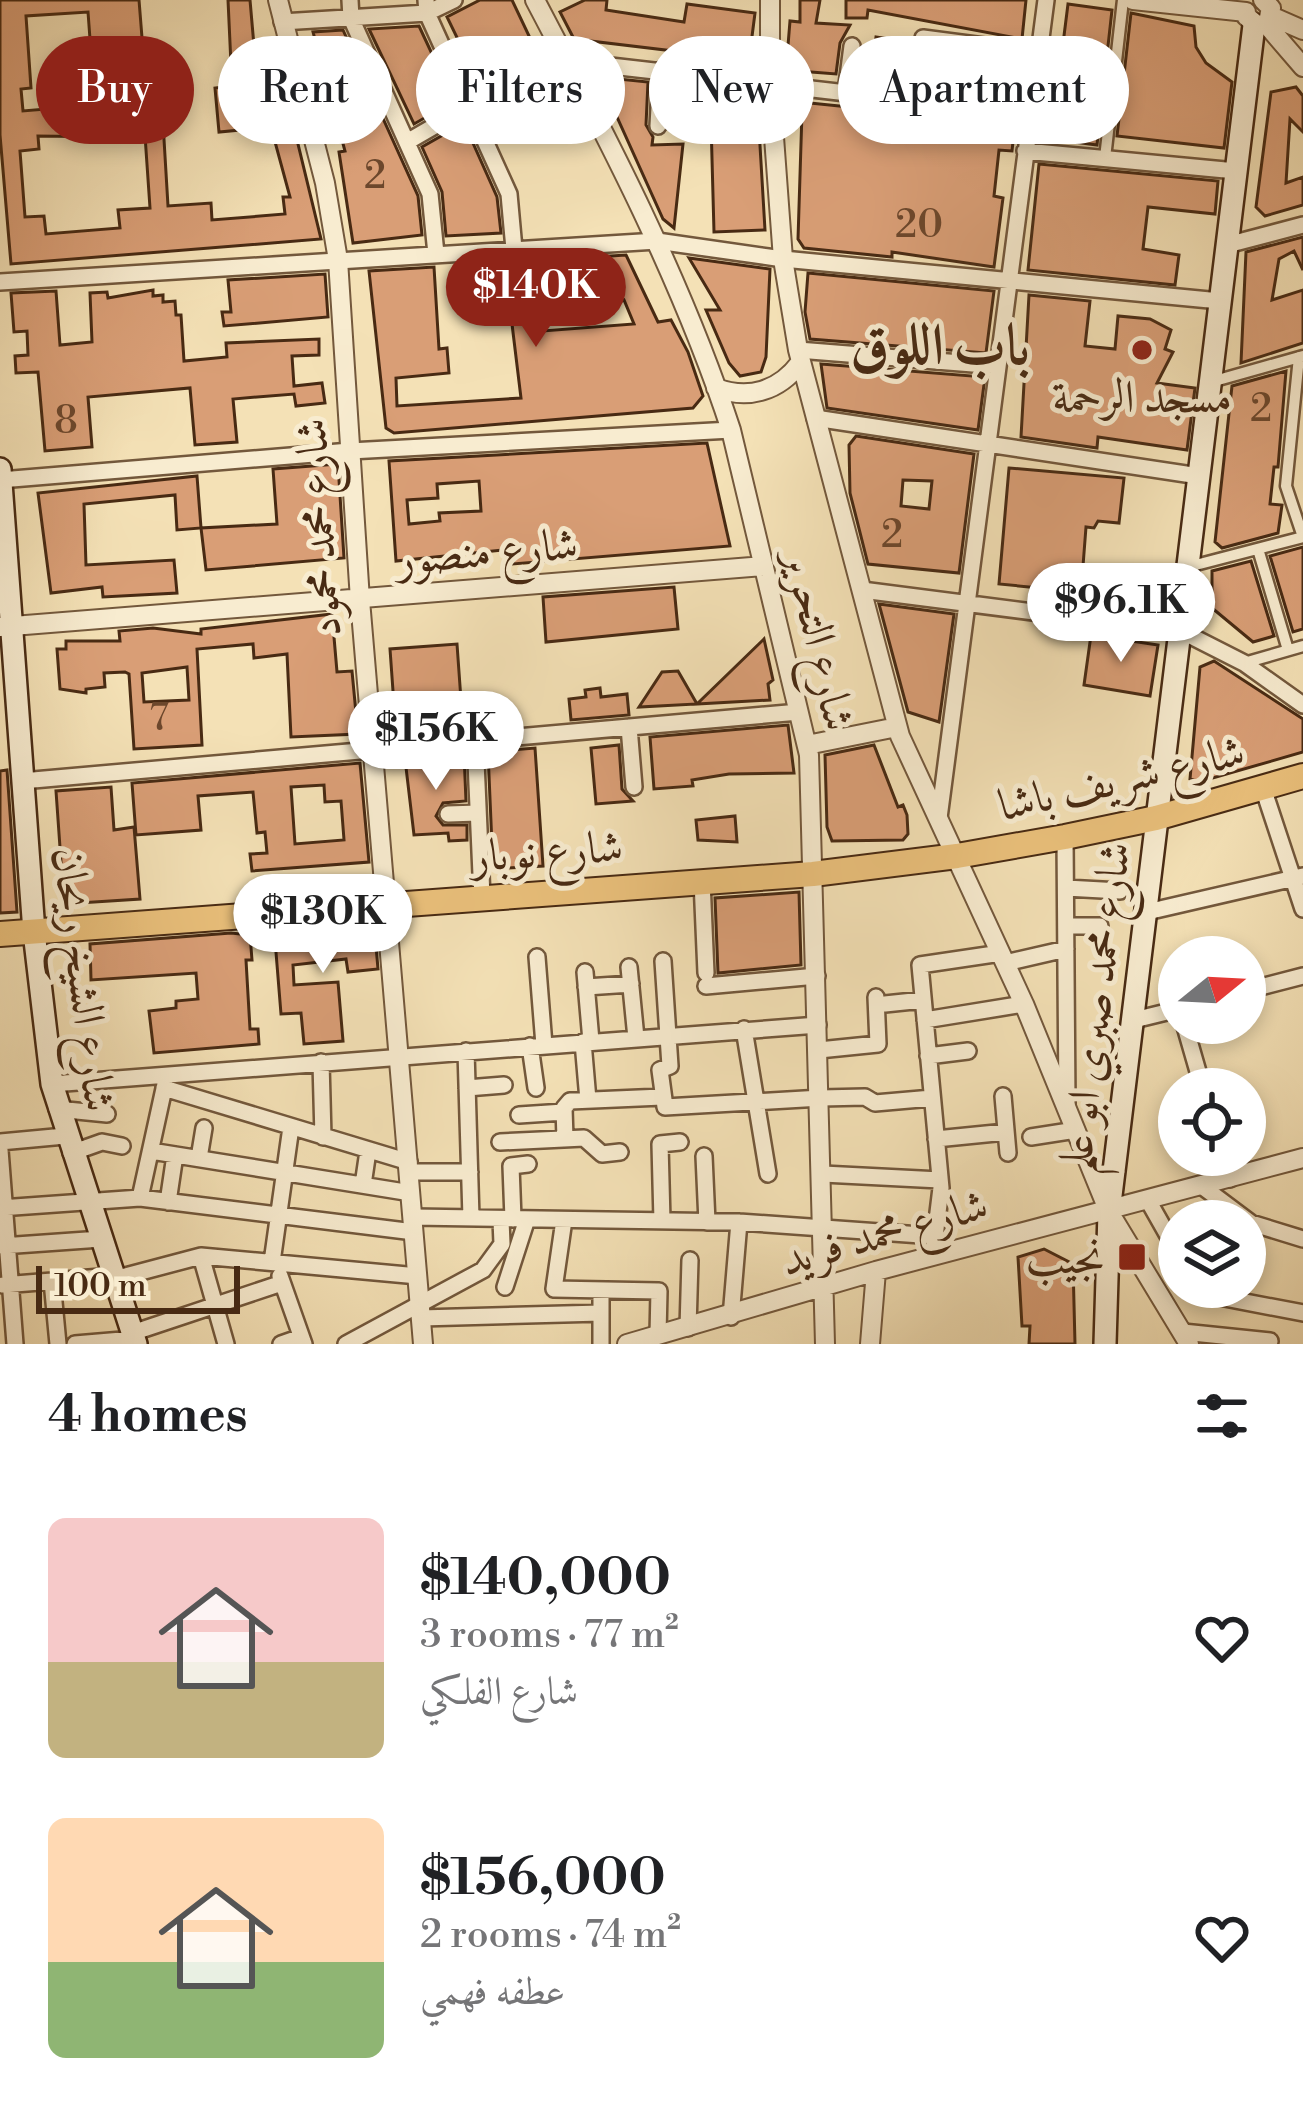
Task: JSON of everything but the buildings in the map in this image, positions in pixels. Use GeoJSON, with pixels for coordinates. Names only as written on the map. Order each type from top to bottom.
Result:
{"type":"FeatureCollection","features":[{"type":"Feature","properties":{"kind":"main road","name":"شارع محمد صبري ابو علم"},"geometry":{"type":"LineString","coordinates":[[1105,1344],[1108,1212],[1257,10]]}},
{"type":"Feature","properties":{"kind":"main road","name":"شارع الشيخ ريحان"},"geometry":{"type":"LineString","coordinates":[[0,469],[5,627],[52,1084],[134,1339]]}},
{"type":"Feature","properties":{"kind":"main road","name":"شارع شريف باشا"},"geometry":{"type":"LineString","coordinates":[[957,856],[1156,818],[1303,776]]}},
{"type":"Feature","properties":{"kind":"main road","name":"شارع نوبار"},"geometry":{"type":"LineString","coordinates":[[0,934],[813,874],[957,856]]}},
{"type":"Feature","properties":{"kind":"street","name":"شارع محمد محمود"},"geometry":{"type":"LineString","coordinates":[[278,0],[322,167],[338,260],[360,600],[423,1344]]}},
{"type":"Feature","properties":{"kind":"street"},"geometry":{"type":"LineString","coordinates":[[282,22],[351,9],[454,0]]}},
{"type":"Feature","properties":{"kind":"street","name":"شارع التحرير"},"geometry":{"type":"LineString","coordinates":[[535,0],[554,36]]}},
{"type":"Feature","properties":{"kind":"street"},"geometry":{"type":"LineString","coordinates":[[770,0],[770,36]]}},
{"type":"Feature","properties":{"kind":"street"},"geometry":{"type":"LineString","coordinates":[[1041,36],[1046,0]]}},
{"type":"Feature","properties":{"kind":"street"},"geometry":{"type":"LineString","coordinates":[[1106,158],[1124,0]]}},
{"type":"Feature","properties":{"kind":"street"},"geometry":{"type":"LineString","coordinates":[[1133,0],[1257,10],[1303,30]]}},
{"type":"Feature","properties":{"kind":"street"},"geometry":{"type":"LineString","coordinates":[[426,6],[439,36]]}},
{"type":"Feature","properties":{"kind":"street"},"geometry":{"type":"LineString","coordinates":[[351,9],[430,194],[436,254]]}},
{"type":"Feature","properties":{"kind":"street"},"geometry":{"type":"LineString","coordinates":[[1257,10],[1303,67]]}},
{"type":"Feature","properties":{"kind":"street"},"geometry":{"type":"LineString","coordinates":[[407,142],[416,137]]}},
{"type":"Feature","properties":{"kind":"street"},"geometry":{"type":"LineString","coordinates":[[486,144],[509,194],[514,249]]}},
{"type":"Feature","properties":{"kind":"street","name":"شارع التحرير"},"geometry":{"type":"LineString","coordinates":[[608,144],[657,241],[731,430],[807,745],[825,1344]]}},
{"type":"Feature","properties":{"kind":"street"},"geometry":{"type":"LineString","coordinates":[[775,144],[783,259],[799,357],[897,727],[1024,1004],[1108,1212],[1186,1338],[1269,1342],[1274,1308]]}},
{"type":"Feature","properties":{"kind":"street"},"geometry":{"type":"LineString","coordinates":[[939,819],[1026,144]]}},
{"type":"Feature","properties":{"kind":"street"},"geometry":{"type":"LineString","coordinates":[[1025,151],[1236,171]]}},
{"type":"Feature","properties":{"kind":"street"},"geometry":{"type":"LineString","coordinates":[[1227,245],[1303,225]]}},
{"type":"Feature","properties":{"kind":"street"},"geometry":{"type":"LineString","coordinates":[[0,283],[657,241],[783,259],[1220,301]]}},
{"type":"Feature","properties":{"kind":"street"},"geometry":{"type":"LineString","coordinates":[[716,388],[740,394],[763,391],[784,381],[799,357]]}},
{"type":"Feature","properties":{"kind":"street"},"geometry":{"type":"LineString","coordinates":[[799,357],[998,366]]}},
{"type":"Feature","properties":{"kind":"street"},"geometry":{"type":"LineString","coordinates":[[1188,568],[1303,537],[1286,486],[1301,357],[1210,382]]}},
{"type":"Feature","properties":{"kind":"street"},"geometry":{"type":"LineString","coordinates":[[815,418],[1199,476]]}},
{"type":"Feature","properties":{"kind":"street"},"geometry":{"type":"LineString","coordinates":[[0,480],[350,451],[731,430]]}},
{"type":"Feature","properties":{"kind":"street"},"geometry":{"type":"LineString","coordinates":[[1258,549],[1288,650]]}},
{"type":"Feature","properties":{"kind":"street","name":"شارع منصور"},"geometry":{"type":"LineString","coordinates":[[5,627],[764,566]]}},
{"type":"Feature","properties":{"kind":"street"},"geometry":{"type":"LineString","coordinates":[[862,590],[1181,631],[1244,663],[1303,705]]}},
{"type":"Feature","properties":{"kind":"street"},"geometry":{"type":"LineString","coordinates":[[1244,663],[1303,646]]}},
{"type":"Feature","properties":{"kind":"street"},"geometry":{"type":"LineString","coordinates":[[22,781],[799,712]]}},
{"type":"Feature","properties":{"kind":"street"},"geometry":{"type":"LineString","coordinates":[[629,727],[634,787]]}},
{"type":"Feature","properties":{"kind":"street"},"geometry":{"type":"LineString","coordinates":[[807,745],[897,727]]}},
{"type":"Feature","properties":{"kind":"street"},"geometry":{"type":"LineString","coordinates":[[475,740],[482,898]]}},
{"type":"Feature","properties":{"kind":"street"},"geometry":{"type":"LineString","coordinates":[[1263,788],[1298,877],[1303,909]]}},
{"type":"Feature","properties":{"kind":"street"},"geometry":{"type":"LineString","coordinates":[[448,814],[478,813]]}},
{"type":"Feature","properties":{"kind":"street"},"geometry":{"type":"LineString","coordinates":[[1065,837],[1067,1109]]}},
{"type":"Feature","properties":{"kind":"street"},"geometry":{"type":"LineString","coordinates":[[1147,912],[1298,877]]}},
{"type":"Feature","properties":{"kind":"street"},"geometry":{"type":"LineString","coordinates":[[702,880],[706,980],[817,976]]}},
{"type":"Feature","properties":{"kind":"street"},"geometry":{"type":"LineString","coordinates":[[1066,887],[1120,891]]}},
{"type":"Feature","properties":{"kind":"street"},"geometry":{"type":"LineString","coordinates":[[1066,926],[1100,926]]}},
{"type":"Feature","properties":{"kind":"street"},"geometry":{"type":"LineString","coordinates":[[2,1207],[140,1198],[278,1216],[414,1225],[471,1218],[739,1222],[822,1227],[934,1246],[940,1180],[923,1000],[912,966],[1066,950]]}},
{"type":"Feature","properties":{"kind":"street"},"geometry":{"type":"LineString","coordinates":[[536,1088],[537,957]]}},
{"type":"Feature","properties":{"kind":"street"},"geometry":{"type":"LineString","coordinates":[[663,961],[670,1066],[660,1070],[665,1102]]}},
{"type":"Feature","properties":{"kind":"street"},"geometry":{"type":"LineString","coordinates":[[588,1100],[585,980],[630,976],[636,1038]]}},
{"type":"Feature","properties":{"kind":"street"},"geometry":{"type":"LineString","coordinates":[[1266,986],[1303,976]]}},
{"type":"Feature","properties":{"kind":"street"},"geometry":{"type":"LineString","coordinates":[[819,1051],[878,1044],[880,1000],[923,1000]]}},
{"type":"Feature","properties":{"kind":"street"},"geometry":{"type":"LineString","coordinates":[[925,1020],[1024,1004]]}},
{"type":"Feature","properties":{"kind":"street"},"geometry":{"type":"LineString","coordinates":[[1134,1021],[1158,1015]]}},
{"type":"Feature","properties":{"kind":"street"},"geometry":{"type":"LineString","coordinates":[[52,1084],[165,1082],[321,1062],[818,1025]]}},
{"type":"Feature","properties":{"kind":"street"},"geometry":{"type":"LineString","coordinates":[[744,1029],[768,1174]]}},
{"type":"Feature","properties":{"kind":"street"},"geometry":{"type":"LineString","coordinates":[[466,1051],[471,1218]]}},
{"type":"Feature","properties":{"kind":"street"},"geometry":{"type":"LineString","coordinates":[[928,1055],[968,1051]]}},
{"type":"Feature","properties":{"kind":"street"},"geometry":{"type":"LineString","coordinates":[[321,1062],[323,1137]]}},
{"type":"Feature","properties":{"kind":"street"},"geometry":{"type":"LineString","coordinates":[[165,1082],[409,1167],[470,1172]]}},
{"type":"Feature","properties":{"kind":"street"},"geometry":{"type":"LineString","coordinates":[[140,1198],[165,1082]]}},
{"type":"Feature","properties":{"kind":"street"},"geometry":{"type":"LineString","coordinates":[[467,1088],[505,1085]]}},
{"type":"Feature","properties":{"kind":"street"},"geometry":{"type":"LineString","coordinates":[[1003,1096],[1008,1153]]}},
{"type":"Feature","properties":{"kind":"street"},"geometry":{"type":"LineString","coordinates":[[566,1139],[564,1112],[570,1101],[932,1098]]}},
{"type":"Feature","properties":{"kind":"street"},"geometry":{"type":"LineString","coordinates":[[57,1109],[106,1114]]}},
{"type":"Feature","properties":{"kind":"street"},"geometry":{"type":"LineString","coordinates":[[520,1115],[564,1112]]}},
{"type":"Feature","properties":{"kind":"street"},"geometry":{"type":"LineString","coordinates":[[281,1344],[303,1340],[273,1262],[291,1127]]}},
{"type":"Feature","properties":{"kind":"street"},"geometry":{"type":"LineString","coordinates":[[200,1158],[204,1128]]}},
{"type":"Feature","properties":{"kind":"street"},"geometry":{"type":"LineString","coordinates":[[1031,1137],[1076,1130]]}},
{"type":"Feature","properties":{"kind":"street"},"geometry":{"type":"LineString","coordinates":[[936,1138],[1006,1132]]}},
{"type":"Feature","properties":{"kind":"street"},"geometry":{"type":"LineString","coordinates":[[500,1142],[584,1138],[602,1154],[620,1152]]}},
{"type":"Feature","properties":{"kind":"street"},"geometry":{"type":"LineString","coordinates":[[14,1344],[5,1285],[0,1146],[102,1142],[122,1146]]}},
{"type":"Feature","properties":{"kind":"street"},"geometry":{"type":"LineString","coordinates":[[662,1221],[660,1144],[680,1142]]}},
{"type":"Feature","properties":{"kind":"street"},"geometry":{"type":"LineString","coordinates":[[363,1185],[368,1150]]}},
{"type":"Feature","properties":{"kind":"street"},"geometry":{"type":"LineString","coordinates":[[151,1151],[411,1193]]}},
{"type":"Feature","properties":{"kind":"street"},"geometry":{"type":"LineString","coordinates":[[168,1202],[175,1155]]}},
{"type":"Feature","properties":{"kind":"street"},"geometry":{"type":"LineString","coordinates":[[704,1156],[707,1222]]}},
{"type":"Feature","properties":{"kind":"street","name":"شارع محمد فريد"},"geometry":{"type":"LineString","coordinates":[[627,1344],[877,1271],[934,1246],[1108,1212],[1303,1158]]}},
{"type":"Feature","properties":{"kind":"street"},"geometry":{"type":"LineString","coordinates":[[505,1287],[514,1219],[512,1166],[528,1164]]}},
{"type":"Feature","properties":{"kind":"street"},"geometry":{"type":"LineString","coordinates":[[823,1174],[940,1180]]}},
{"type":"Feature","properties":{"kind":"street"},"geometry":{"type":"LineString","coordinates":[[1203,1186],[1250,1223],[1303,1239]]}},
{"type":"Feature","properties":{"kind":"street"},"geometry":{"type":"LineString","coordinates":[[1149,1202],[1158,1218]]}},
{"type":"Feature","properties":{"kind":"street"},"geometry":{"type":"LineString","coordinates":[[346,1344],[421,1312],[491,1262],[514,1219]]}},
{"type":"Feature","properties":{"kind":"street"},"geometry":{"type":"LineString","coordinates":[[564,1220],[554,1289],[659,1291],[658,1335]]}},
{"type":"Feature","properties":{"kind":"street"},"geometry":{"type":"LineString","coordinates":[[731,1316],[739,1222]]}},
{"type":"Feature","properties":{"kind":"street"},"geometry":{"type":"LineString","coordinates":[[4,1246],[101,1240]]}},
{"type":"Feature","properties":{"kind":"street"},"geometry":{"type":"LineString","coordinates":[[5,1285],[114,1277],[201,1256],[418,1276]]}},
{"type":"Feature","properties":{"kind":"street"},"geometry":{"type":"LineString","coordinates":[[201,1256],[226,1344]]}},
{"type":"Feature","properties":{"kind":"street"},"geometry":{"type":"LineString","coordinates":[[688,1328],[691,1260]]}},
{"type":"Feature","properties":{"kind":"street"},"geometry":{"type":"LineString","coordinates":[[871,1344],[877,1271]]}},
{"type":"Feature","properties":{"kind":"street"},"geometry":{"type":"LineString","coordinates":[[52,1281],[58,1344]]}},
{"type":"Feature","properties":{"kind":"street"},"geometry":{"type":"LineString","coordinates":[[75,1344],[134,1339],[282,1283]]}},
{"type":"Feature","properties":{"kind":"street"},"geometry":{"type":"LineString","coordinates":[[574,1314],[575,1290]]}},
{"type":"Feature","properties":{"kind":"street"},"geometry":{"type":"LineString","coordinates":[[601,1344],[602,1290]]}},
{"type":"Feature","properties":{"kind":"street"},"geometry":{"type":"LineString","coordinates":[[1266,1306],[1303,1313]]}},
{"type":"Feature","properties":{"kind":"street"},"geometry":{"type":"LineString","coordinates":[[421,1312],[601,1313]]}},
{"type":"Feature","properties":{"kind":"place","name":"مسجد الرحمة"},"geometry":{"type":"Point","coordinates":[1142,350]}},
{"type":"Feature","properties":{"kind":"place","name":"نجيب"},"geometry":{"type":"Point","coordinates":[1132,1257]}},
{"type":"Feature","properties":{"kind":"district","name":"باب اللوق"},"geometry":{"type":"Point","coordinates":[940,344]}}]}
